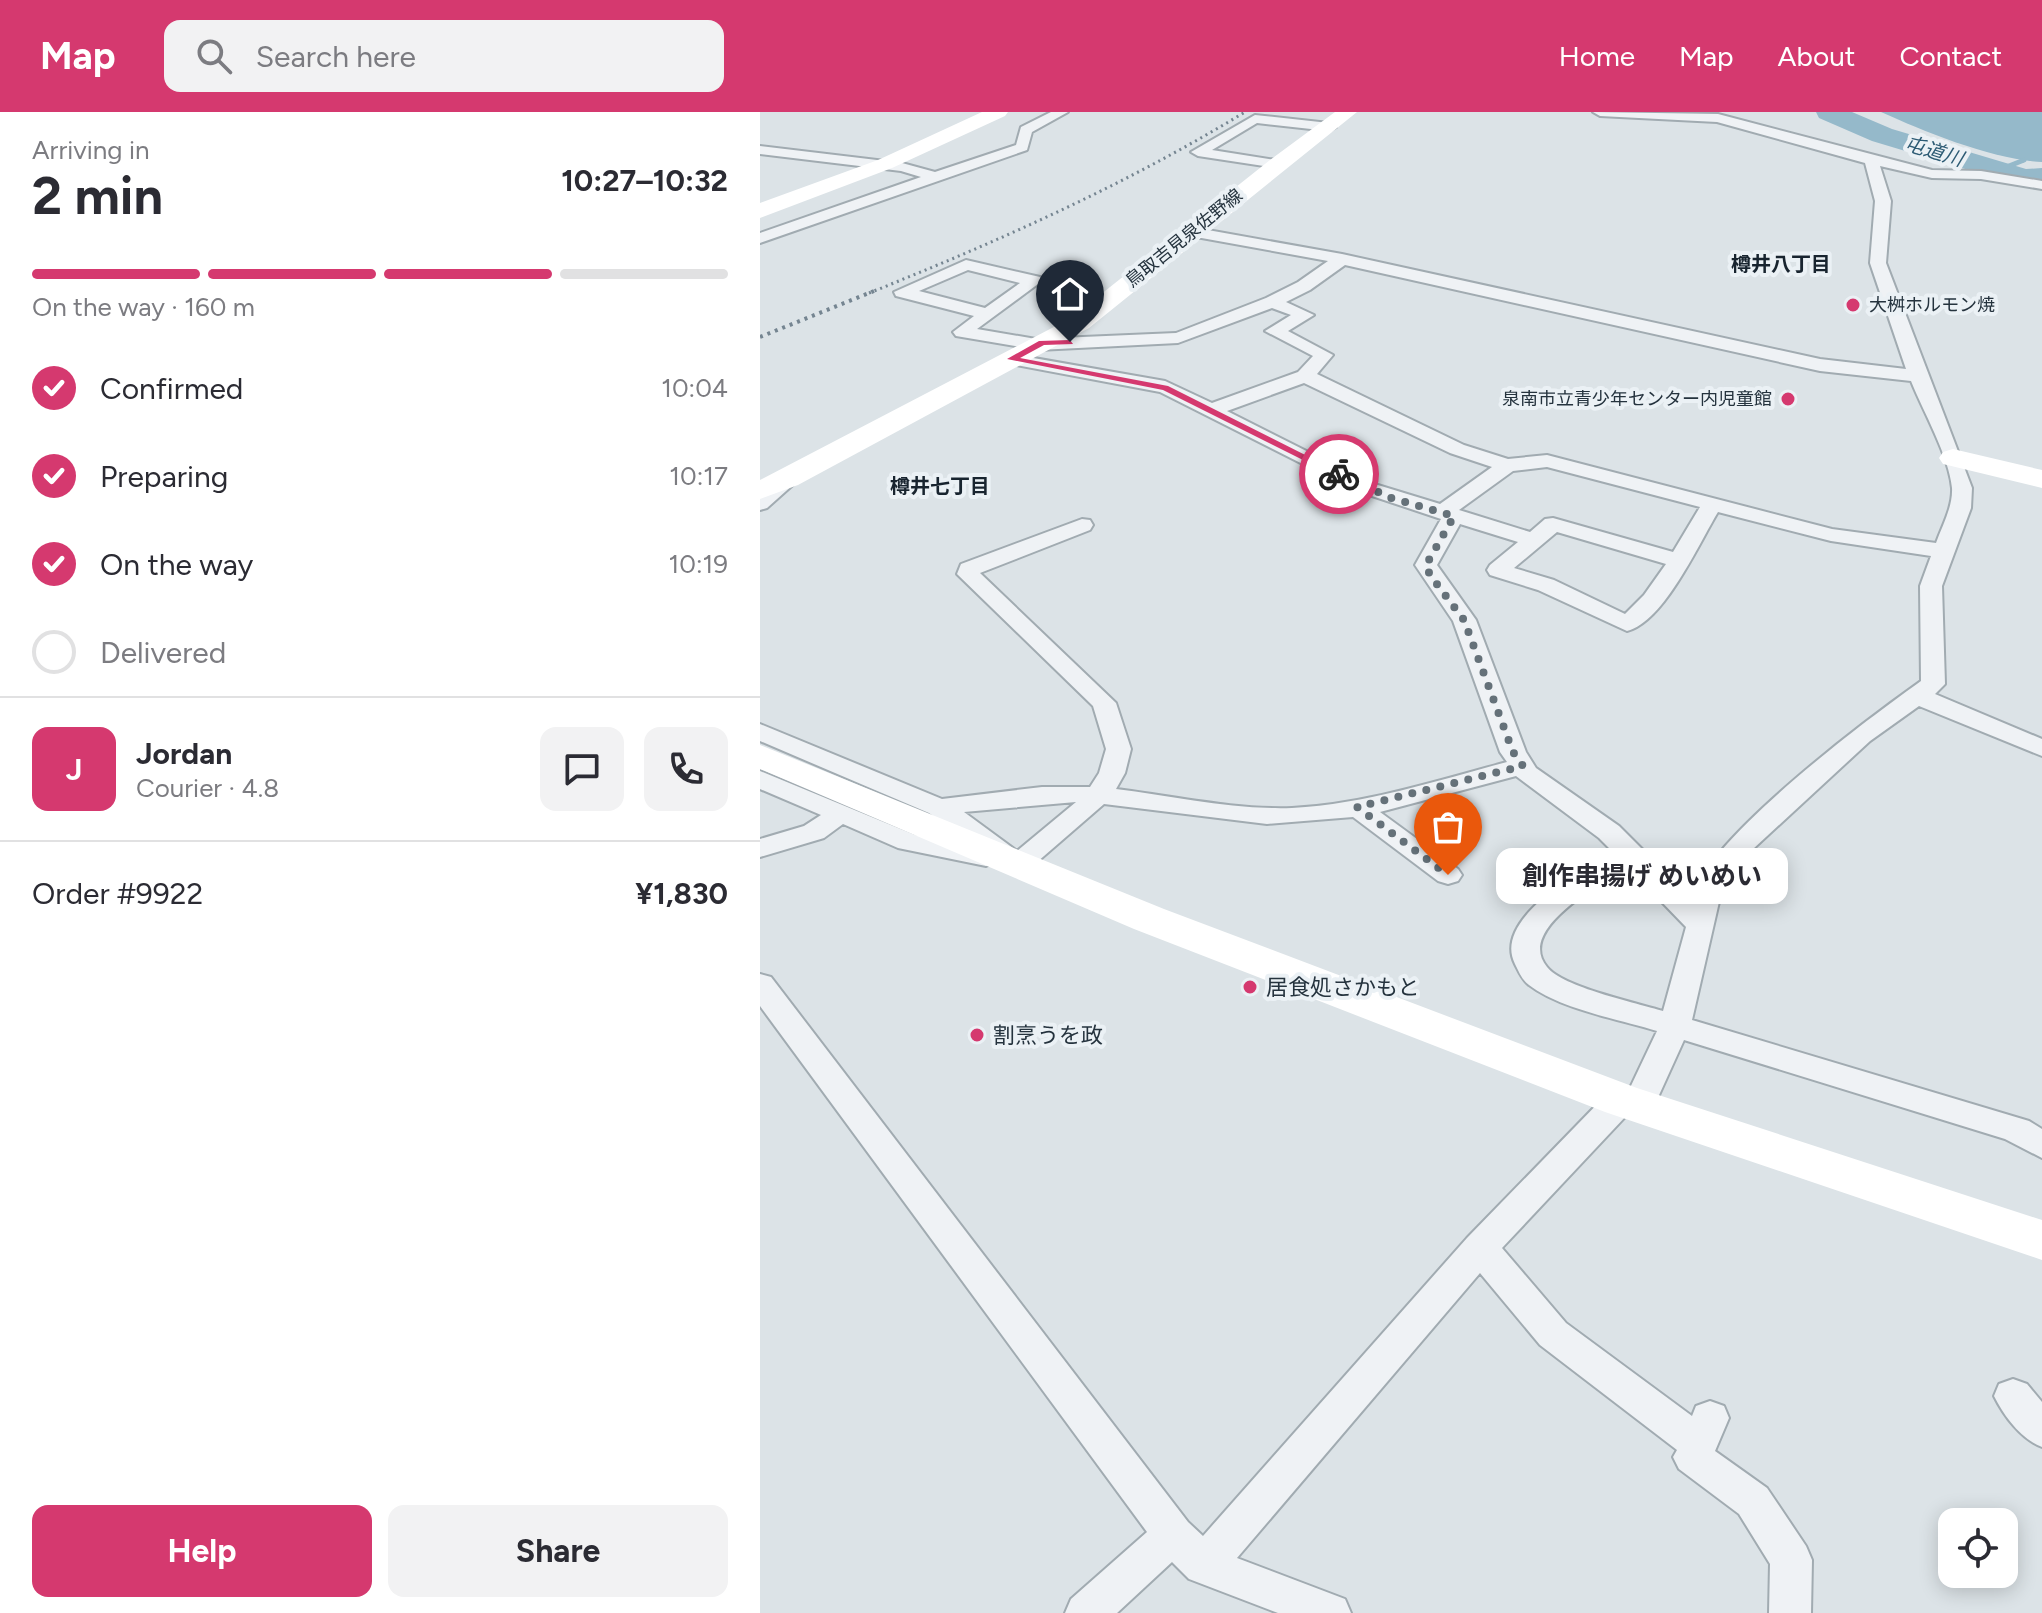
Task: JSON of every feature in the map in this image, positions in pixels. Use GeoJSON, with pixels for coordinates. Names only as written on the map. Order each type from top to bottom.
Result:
{"type":"FeatureCollection","features":[{"type":"Feature","properties":{"kind":"street"},"geometry":{"type":"LineString","coordinates":[[760,211],[885,164],[998,112]]}},
{"type":"Feature","properties":{"kind":"street"},"geometry":{"type":"LineString","coordinates":[[760,238],[1022,147],[1026,130],[1061,112]]}},
{"type":"Feature","properties":{"kind":"street"},"geometry":{"type":"LineString","coordinates":[[1600,112],[1718,118],[1932,174],[1981,175],[2042,185]]}},
{"type":"Feature","properties":{"kind":"street"},"geometry":{"type":"LineString","coordinates":[[1718,118],[1733,112]]}},
{"type":"Feature","properties":{"kind":"street"},"geometry":{"type":"LineString","coordinates":[[1277,164],[1198,152],[1255,119],[1338,120]]}},
{"type":"Feature","properties":{"kind":"street","name":"鳥取吉見泉佐野線"},"geometry":{"type":"LineString","coordinates":[[760,490],[788,479],[1080,323],[1277,164],[1338,120]]}},
{"type":"Feature","properties":{"kind":"street"},"geometry":{"type":"LineString","coordinates":[[760,150],[885,164],[936,177]]}},
{"type":"Feature","properties":{"kind":"street"},"geometry":{"type":"LineString","coordinates":[[1204,1565],[1480,1248],[1630,1103],[1674,1028],[1707,893],[1743,843],[1861,736],[1933,684],[1931,586],[1960,508],[1962,488],[1878,263],[1883,201],[1871,160]]}},
{"type":"Feature","properties":{"kind":"street"},"geometry":{"type":"LineString","coordinates":[[1191,232],[1342,259],[1820,365],[1918,376]]}},
{"type":"Feature","properties":{"kind":"street"},"geometry":{"type":"LineString","coordinates":[[988,314],[902,292],[966,265],[1034,281],[988,314],[962,332],[1040,344],[1178,338],[1272,302],[1304,286],[1342,259]]}},
{"type":"Feature","properties":{"kind":"street"},"geometry":{"type":"LineString","coordinates":[[1212,410],[1305,376],[1324,355],[1274,331],[1305,315],[1272,302]]}},
{"type":"Feature","properties":{"kind":"street"},"geometry":{"type":"LineString","coordinates":[[1011,359],[1165,387],[1361,486],[1532,540]]}},
{"type":"Feature","properties":{"kind":"street"},"geometry":{"type":"LineString","coordinates":[[1305,376],[1457,449],[1507,465],[1547,461],[1831,535],[1943,551]]}},
{"type":"Feature","properties":{"kind":"street"},"geometry":{"type":"LineString","coordinates":[[1953,458],[2042,479]]}},
{"type":"Feature","properties":{"kind":"street"},"geometry":{"type":"LineString","coordinates":[[1507,465],[1448,514],[1426,565],[1430,575],[1464,620],[1513,752],[1527,773],[1609,832],[1701,925]]}},
{"type":"Feature","properties":{"kind":"street"},"geometry":{"type":"LineString","coordinates":[[760,504],[788,479]]}},
{"type":"Feature","properties":{"kind":"street"},"geometry":{"type":"LineString","coordinates":[[1677,560],[1553,524],[1498,570],[1546,585],[1627,624],[1645,611],[1677,560],[1712,504]]}},
{"type":"Feature","properties":{"kind":"street"},"geometry":{"type":"LineString","coordinates":[[1019,863],[1101,795],[1118,754],[1113,724],[1104,703],[968,574],[969,569],[981,563],[1082,525]]}},
{"type":"Feature","properties":{"kind":"street"},"geometry":{"type":"LineString","coordinates":[[1917,696],[2042,748]]}},
{"type":"Feature","properties":{"kind":"street"},"geometry":{"type":"LineString","coordinates":[[760,732],[939,807],[1019,863]]}},
{"type":"Feature","properties":{"kind":"street"},"geometry":{"type":"LineString","coordinates":[[760,756],[1149,919],[1630,1103],[2042,1240]]}},
{"type":"Feature","properties":{"kind":"street"},"geometry":{"type":"LineString","coordinates":[[939,807],[1044,795],[1101,795],[1248,815],[1293,816],[1357,807],[1523,766]]}},
{"type":"Feature","properties":{"kind":"street"},"geometry":{"type":"LineString","coordinates":[[760,779],[908,842],[1019,863]]}},
{"type":"Feature","properties":{"kind":"street"},"geometry":{"type":"LineString","coordinates":[[1357,807],[1448,875]]}},
{"type":"Feature","properties":{"kind":"street"},"geometry":{"type":"LineString","coordinates":[[760,848],[814,832],[840,814]]}},
{"type":"Feature","properties":{"kind":"street"},"geometry":{"type":"LineString","coordinates":[[1632,855],[1557,900],[1526,935],[1526,957],[1536,975],[1568,993],[1674,1028],[2017,1130],[2042,1145]]}},
{"type":"Feature","properties":{"kind":"street"},"geometry":{"type":"LineString","coordinates":[[760,984],[1173,1535],[1204,1565],[1330,1613]]}},
{"type":"Feature","properties":{"kind":"street"},"geometry":{"type":"LineString","coordinates":[[1480,1248],[1553,1334],[1705,1431],[1693,1457],[1753,1501],[1791,1560],[1790,1613]]}},
{"type":"Feature","properties":{"kind":"street"},"geometry":{"type":"LineString","coordinates":[[2013,1396],[2042,1430]]}},
{"type":"Feature","properties":{"kind":"street"},"geometry":{"type":"LineString","coordinates":[[1086,1613],[1173,1535]]}},
{"type":"Feature","properties":{"kind":"water"},"geometry":{"type":"Polygon","coordinates":[[[1881,112],[2042,112],[2042,162],[1982,151],[1881,112]]]}},
{"type":"Feature","properties":{"kind":"waterway","name":"屯道川"},"geometry":{"type":"LineString","coordinates":[[1829,112],[1882,135],[2025,178],[2042,177]]}},
{"type":"Feature","properties":{"kind":"waterway"},"geometry":{"type":"LineString","coordinates":[[1999,170],[2024,160]]}},
{"type":"Feature","properties":{"kind":"railway"},"geometry":{"type":"LineString","coordinates":[[869,293],[1108,188],[1245,112]]}},
{"type":"Feature","properties":{"kind":"railway"},"geometry":{"type":"LineString","coordinates":[[760,337],[874,291]]}},
{"type":"Feature","properties":{"kind":"way so far"},"geometry":{"type":"LineString","coordinates":[[1339,474],[1391,498],[1454,516],[1426,565],[1464,620],[1513,752],[1523,766],[1357,807],[1448,875]]}},
{"type":"Feature","properties":{"kind":"place","name":"大桝ホルモン焼"},"geometry":{"type":"Point","coordinates":[1853,305]}},
{"type":"Feature","properties":{"kind":"place","name":"泉南市立青少年センター内児童館"},"geometry":{"type":"Point","coordinates":[1788,399]}},
{"type":"Feature","properties":{"kind":"place","name":"創作串揚げ めいめい"},"geometry":{"type":"Point","coordinates":[1448,875]}},
{"type":"Feature","properties":{"kind":"place","name":"居食処さかもと"},"geometry":{"type":"Point","coordinates":[1250,987]}},
{"type":"Feature","properties":{"kind":"place","name":"割烹うを政"},"geometry":{"type":"Point","coordinates":[977,1035]}},
{"type":"Feature","properties":{"kind":"district","name":"樽井八丁目"},"geometry":{"type":"Point","coordinates":[1781,264]}},
{"type":"Feature","properties":{"kind":"district","name":"樽井七丁目"},"geometry":{"type":"Point","coordinates":[940,486]}},
{"type":"Feature","properties":{"kind":"route"},"geometry":{"type":"LineString","coordinates":[[1070,342],[1042,343],[1011,359],[1165,387],[1339,474]]}}]}
